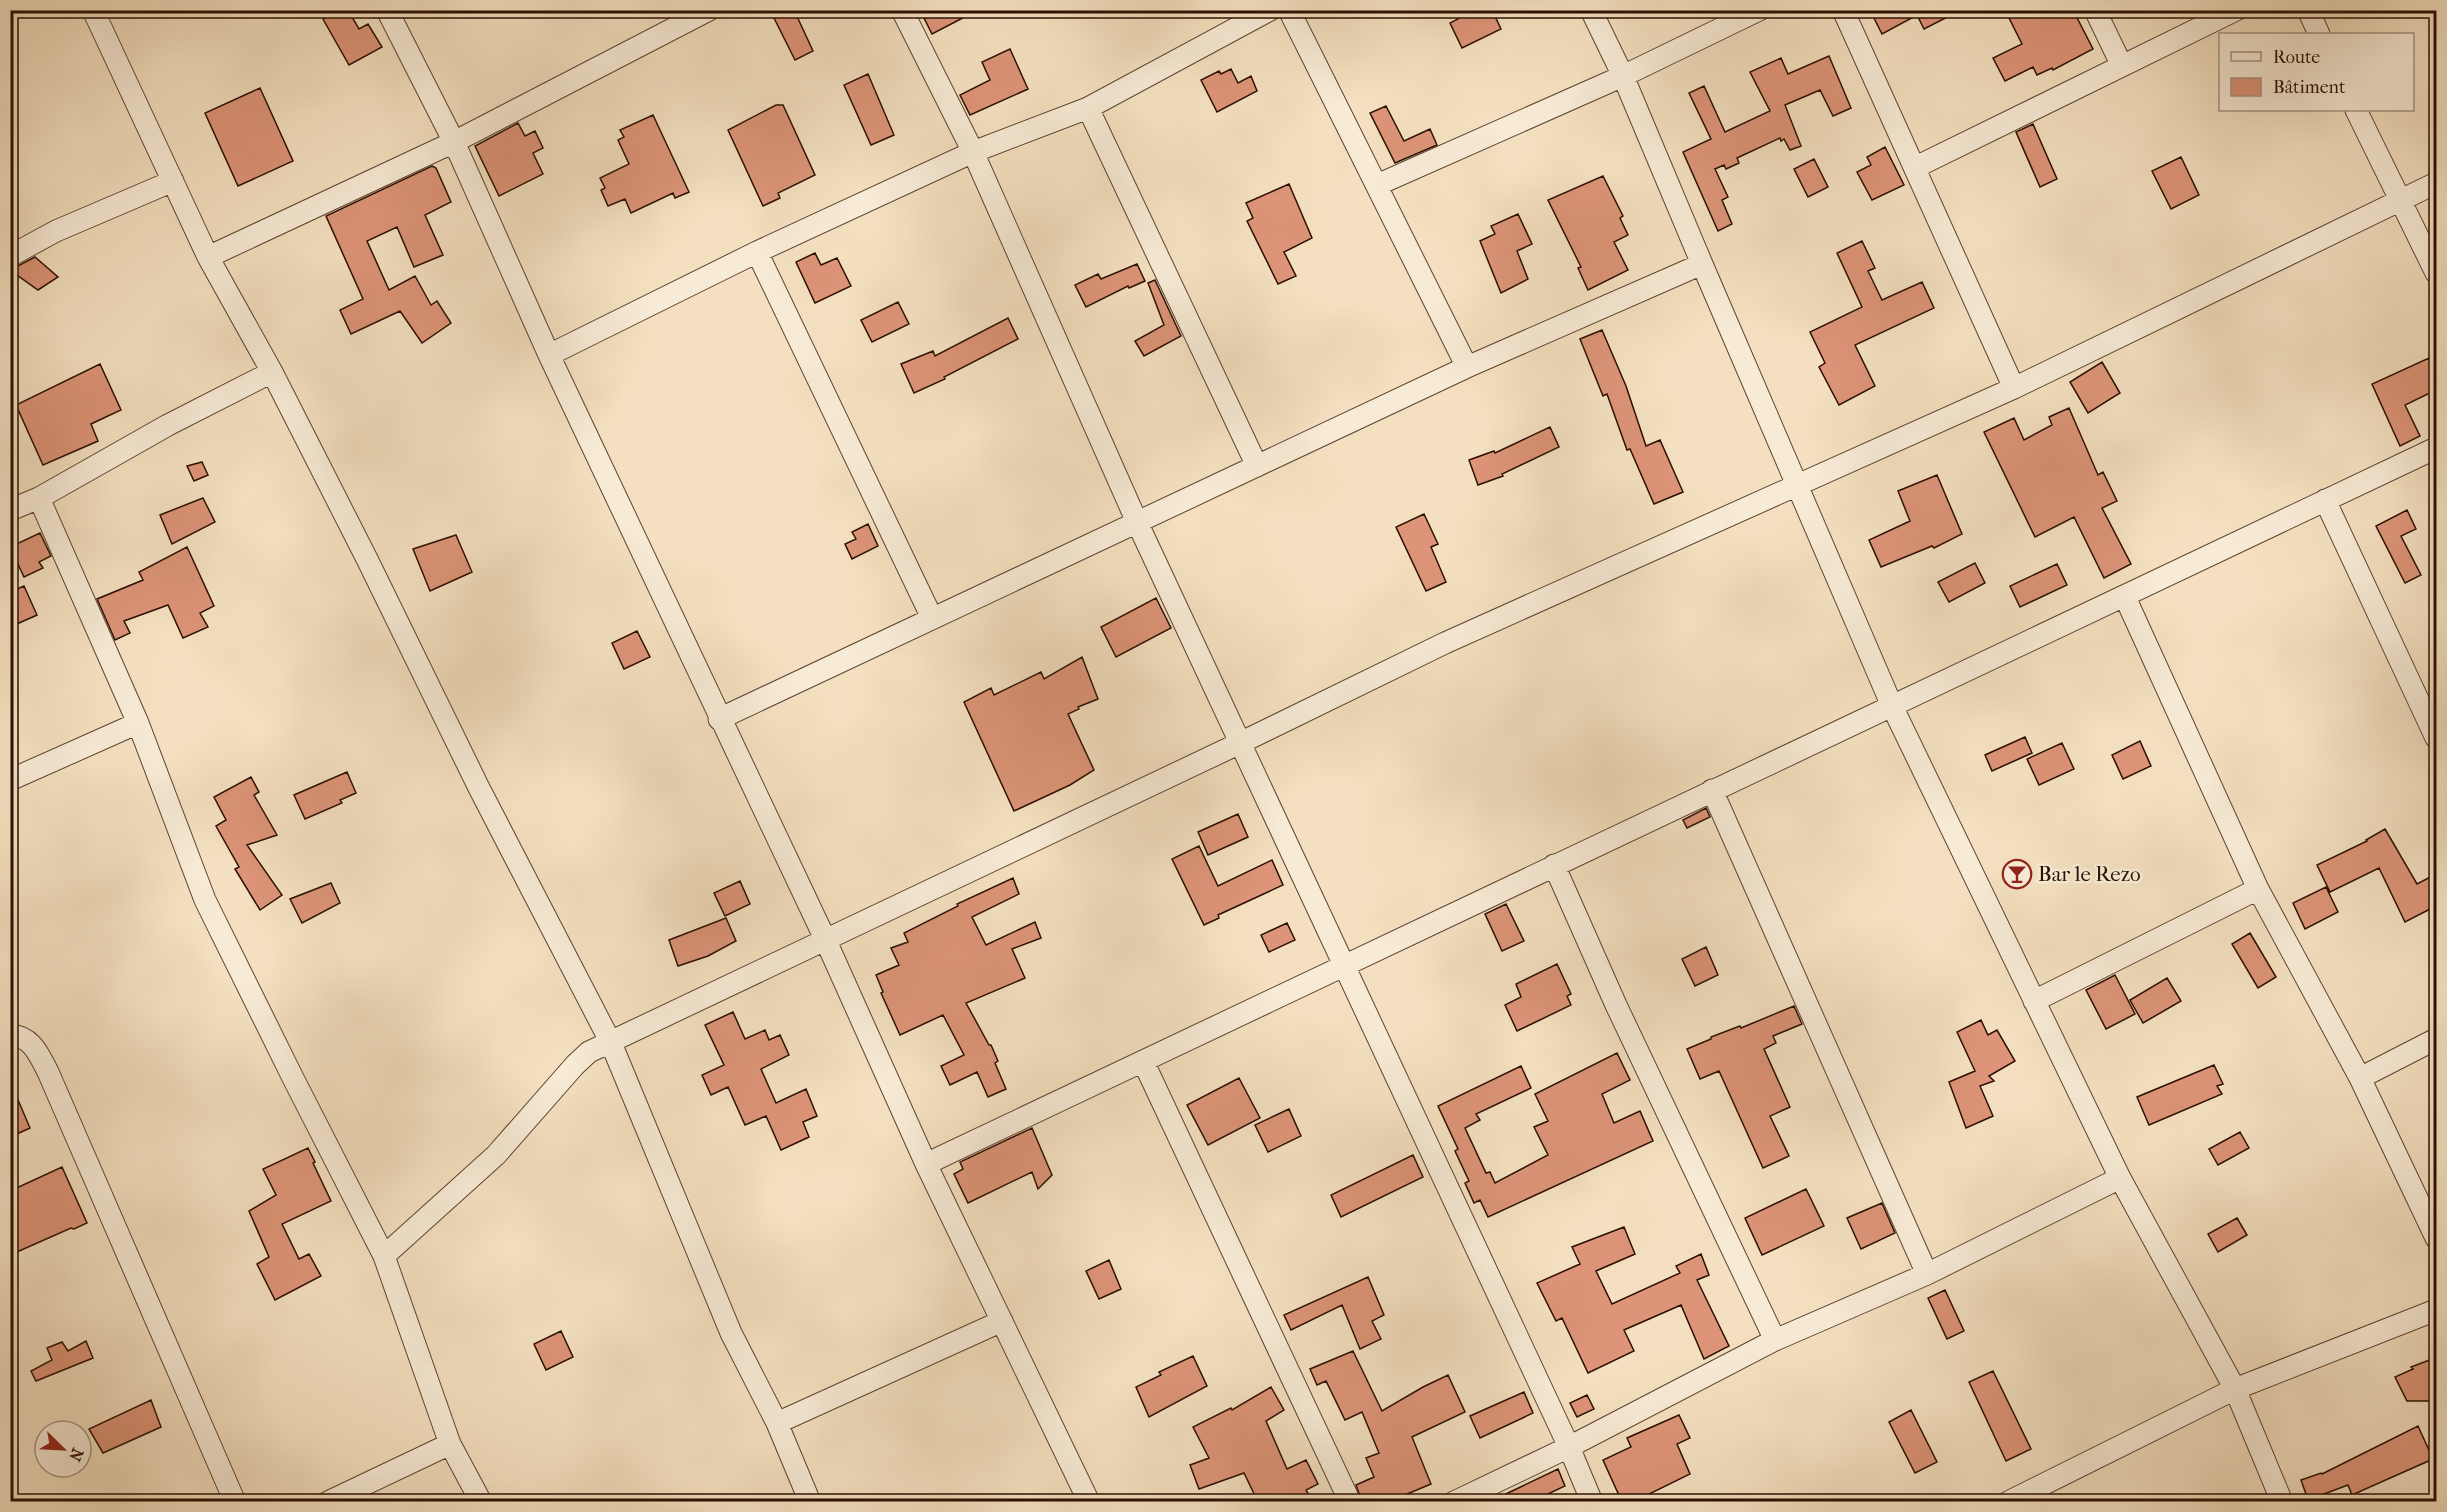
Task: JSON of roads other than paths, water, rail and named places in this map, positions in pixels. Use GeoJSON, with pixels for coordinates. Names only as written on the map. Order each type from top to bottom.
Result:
{"type":"FeatureCollection","features":[{"type":"Feature","properties":{"kind":"street"},"geometry":{"type":"LineString","coordinates":[[93,10],[208,257],[272,372],[368,559],[479,788],[611,1043],[731,1333],[777,1423],[810,1502]]}},
{"type":"Feature","properties":{"kind":"street"},"geometry":{"type":"LineString","coordinates":[[387,10],[454,142],[549,356],[826,941],[926,1164],[1089,1502]]}},
{"type":"Feature","properties":{"kind":"street"},"geometry":{"type":"LineString","coordinates":[[208,257],[454,142],[709,10]]}},
{"type":"Feature","properties":{"kind":"street"},"geometry":{"type":"LineString","coordinates":[[902,10],[973,152],[1137,522],[1569,1447],[1592,1502]]}},
{"type":"Feature","properties":{"kind":"street"},"geometry":{"type":"LineString","coordinates":[[549,356],[757,252],[973,152],[1088,108],[1270,10]]}},
{"type":"Feature","properties":{"kind":"street"},"geometry":{"type":"LineString","coordinates":[[1289,10],[1467,367]]}},
{"type":"Feature","properties":{"kind":"street"},"geometry":{"type":"LineString","coordinates":[[1591,10],[1623,76],[1892,706],[2120,1178],[2235,1389],[2282,1502]]}},
{"type":"Feature","properties":{"kind":"street"},"geometry":{"type":"LineString","coordinates":[[1377,185],[1623,76],[1759,10]]}},
{"type":"Feature","properties":{"kind":"street"},"geometry":{"type":"LineString","coordinates":[[1843,10],[1916,167],[2014,388]]}},
{"type":"Feature","properties":{"kind":"street"},"geometry":{"type":"LineString","coordinates":[[2096,10],[2122,66]]}},
{"type":"Feature","properties":{"kind":"street"},"geometry":{"type":"LineString","coordinates":[[1916,167],[2236,10]]}},
{"type":"Feature","properties":{"kind":"street"},"geometry":{"type":"LineString","coordinates":[[2308,10],[2319,33]]}},
{"type":"Feature","properties":{"kind":"street"},"geometry":{"type":"LineString","coordinates":[[1088,108],[1257,466]]}},
{"type":"Feature","properties":{"kind":"street"},"geometry":{"type":"LineString","coordinates":[[2356,111],[2436,273]]}},
{"type":"Feature","properties":{"kind":"street"},"geometry":{"type":"LineString","coordinates":[[10,256],[56,231],[172,182]]}},
{"type":"Feature","properties":{"kind":"street"},"geometry":{"type":"LineString","coordinates":[[384,1256],[496,1155],[589,1052],[826,941],[1445,643],[2014,388],[2436,183]]}},
{"type":"Feature","properties":{"kind":"street"},"geometry":{"type":"LineString","coordinates":[[757,252],[932,618]]}},
{"type":"Feature","properties":{"kind":"street"},"geometry":{"type":"LineString","coordinates":[[719,719],[1467,367],[1702,264]]}},
{"type":"Feature","properties":{"kind":"street"},"geometry":{"type":"LineString","coordinates":[[10,510],[39,498],[168,424],[272,372]]}},
{"type":"Feature","properties":{"kind":"street"},"geometry":{"type":"LineString","coordinates":[[926,1164],[1712,790],[2125,597],[2436,447]]}},
{"type":"Feature","properties":{"kind":"street"},"geometry":{"type":"LineString","coordinates":[[39,498],[138,723],[205,900],[384,1256],[450,1444],[481,1502]]}},
{"type":"Feature","properties":{"kind":"street"},"geometry":{"type":"LineString","coordinates":[[2325,500],[2436,738]]}},
{"type":"Feature","properties":{"kind":"street"},"geometry":{"type":"LineString","coordinates":[[2125,597],[2258,889],[2360,1078],[2436,1238]]}},
{"type":"Feature","properties":{"kind":"street"},"geometry":{"type":"LineString","coordinates":[[10,780],[138,723]]}},
{"type":"Feature","properties":{"kind":"street"},"geometry":{"type":"LineString","coordinates":[[1712,790],[1927,1274]]}},
{"type":"Feature","properties":{"kind":"street"},"geometry":{"type":"LineString","coordinates":[[1554,865],[1616,1005],[1775,1340]]}},
{"type":"Feature","properties":{"kind":"street"},"geometry":{"type":"LineString","coordinates":[[2034,1001],[2258,889]]}},
{"type":"Feature","properties":{"kind":"street"},"geometry":{"type":"LineString","coordinates":[[10,1035],[25,1039],[36,1049],[48,1072],[235,1502]]}},
{"type":"Feature","properties":{"kind":"street"},"geometry":{"type":"LineString","coordinates":[[2360,1078],[2436,1039]]}},
{"type":"Feature","properties":{"kind":"street"},"geometry":{"type":"LineString","coordinates":[[1143,1061],[1350,1502]]}},
{"type":"Feature","properties":{"kind":"street"},"geometry":{"type":"LineString","coordinates":[[1454,1502],[1569,1447],[1775,1340],[1927,1274],[2120,1178]]}},
{"type":"Feature","properties":{"kind":"street"},"geometry":{"type":"LineString","coordinates":[[2008,1502],[2235,1389],[2436,1310]]}},
{"type":"Feature","properties":{"kind":"street"},"geometry":{"type":"LineString","coordinates":[[777,1423],[1002,1321]]}},
{"type":"Feature","properties":{"kind":"street"},"geometry":{"type":"LineString","coordinates":[[328,1502],[450,1444]]}},
{"type":"Feature","properties":{"kind":"place","name":"Bar le Rezo"},"geometry":{"type":"Point","coordinates":[2017,874]}}]}
